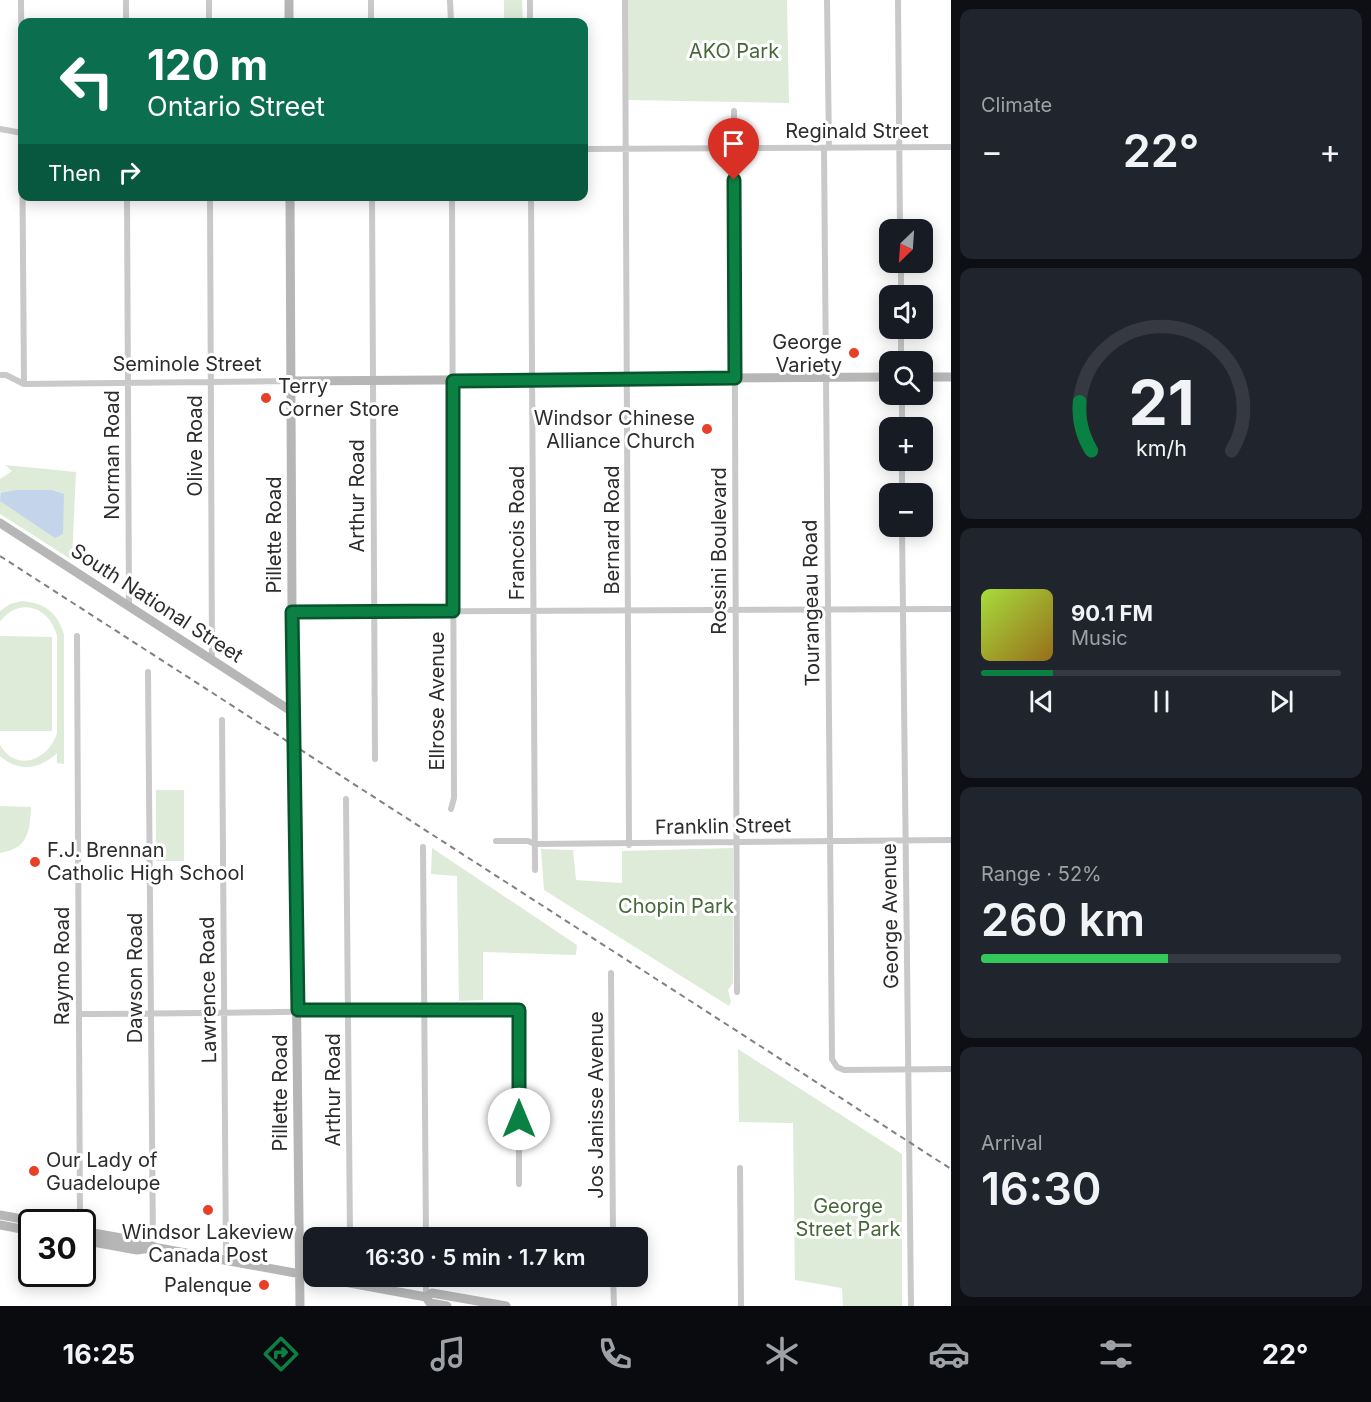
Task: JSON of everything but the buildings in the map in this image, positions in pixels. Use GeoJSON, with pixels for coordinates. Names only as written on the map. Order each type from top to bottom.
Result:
{"type":"FeatureCollection","features":[{"type":"Feature","properties":{"kind":"street"},"geometry":{"type":"LineString","coordinates":[[21,0],[21,18]]}},
{"type":"Feature","properties":{"kind":"street"},"geometry":{"type":"LineString","coordinates":[[126,0],[126,18]]}},
{"type":"Feature","properties":{"kind":"street"},"geometry":{"type":"LineString","coordinates":[[209,0],[209,18]]}},
{"type":"Feature","properties":{"kind":"street"},"geometry":{"type":"LineString","coordinates":[[289,0],[289,18]]}},
{"type":"Feature","properties":{"kind":"street"},"geometry":{"type":"LineString","coordinates":[[371,0],[371,18]]}},
{"type":"Feature","properties":{"kind":"street"},"geometry":{"type":"LineString","coordinates":[[450,0],[451,18]]}},
{"type":"Feature","properties":{"kind":"street"},"geometry":{"type":"LineString","coordinates":[[530,0],[530,18]]}},
{"type":"Feature","properties":{"kind":"street","name":"Bernard Road"},"geometry":{"type":"LineString","coordinates":[[625,0],[629,844]]}},
{"type":"Feature","properties":{"kind":"street","name":"Tourangeau Road"},"geometry":{"type":"LineString","coordinates":[[827,0],[826,377],[832,1059],[837,1067],[844,1070],[908,1069]]}},
{"type":"Feature","properties":{"kind":"street"},"geometry":{"type":"LineString","coordinates":[[898,0],[900,219]]}},
{"type":"Feature","properties":{"kind":"street","name":"Rossini Boulevard"},"geometry":{"type":"LineString","coordinates":[[734,111],[737,992]]}},
{"type":"Feature","properties":{"kind":"street"},"geometry":{"type":"LineString","coordinates":[[0,129],[18,132]]}},
{"type":"Feature","properties":{"kind":"street","name":"Reginald Street"},"geometry":{"type":"LineString","coordinates":[[588,150],[951,147]]}},
{"type":"Feature","properties":{"kind":"street"},"geometry":{"type":"LineString","coordinates":[[0,375],[6,375],[24,384],[23,201]]}},
{"type":"Feature","properties":{"kind":"street","name":"Norman Road"},"geometry":{"type":"LineString","coordinates":[[127,201],[129,606]]}},
{"type":"Feature","properties":{"kind":"street","name":"Olive Road"},"geometry":{"type":"LineString","coordinates":[[210,201],[212,660]]}},
{"type":"Feature","properties":{"kind":"street","name":"Pillette Road"},"geometry":{"type":"LineString","coordinates":[[291,201],[292,612],[300,1306]]}},
{"type":"Feature","properties":{"kind":"street","name":"Arthur Road"},"geometry":{"type":"LineString","coordinates":[[372,201],[375,759]]}},
{"type":"Feature","properties":{"kind":"street","name":"Ellrose Avenue"},"geometry":{"type":"LineString","coordinates":[[451,808],[454,798],[452,201]]}},
{"type":"Feature","properties":{"kind":"street","name":"Francois Road"},"geometry":{"type":"LineString","coordinates":[[531,201],[535,870]]}},
{"type":"Feature","properties":{"kind":"street","name":"Seminole Street"},"geometry":{"type":"LineString","coordinates":[[24,384],[879,377]]}},
{"type":"Feature","properties":{"kind":"street"},"geometry":{"type":"LineString","coordinates":[[933,377],[951,377]]}},
{"type":"Feature","properties":{"kind":"street","name":"South National Street"},"geometry":{"type":"LineString","coordinates":[[0,523],[294,713]]}},
{"type":"Feature","properties":{"kind":"street","name":"George Avenue"},"geometry":{"type":"LineString","coordinates":[[902,537],[910,1306]]}},
{"type":"Feature","properties":{"kind":"street"},"geometry":{"type":"LineString","coordinates":[[292,612],[951,609]]}},
{"type":"Feature","properties":{"kind":"street","name":"Raymo Road"},"geometry":{"type":"LineString","coordinates":[[77,636],[80,1209]]}},
{"type":"Feature","properties":{"kind":"street","name":"Dawson Road"},"geometry":{"type":"LineString","coordinates":[[148,672],[153,1247]]}},
{"type":"Feature","properties":{"kind":"street","name":"Lawrence Road"},"geometry":{"type":"LineString","coordinates":[[222,720],[226,1261]]}},
{"type":"Feature","properties":{"kind":"street","name":"Arthur Road"},"geometry":{"type":"LineString","coordinates":[[346,799],[350,1227]]}},
{"type":"Feature","properties":{"kind":"street","name":"Franklin Street"},"geometry":{"type":"LineString","coordinates":[[496,841],[526,841],[535,844],[629,844],[951,840]]}},
{"type":"Feature","properties":{"kind":"street"},"geometry":{"type":"LineString","coordinates":[[423,847],[426,1227]]}},
{"type":"Feature","properties":{"kind":"street","name":"Jos Janisse Avenue"},"geometry":{"type":"LineString","coordinates":[[611,973],[613,1227]]}},
{"type":"Feature","properties":{"kind":"street"},"geometry":{"type":"LineString","coordinates":[[79,1014],[349,1009],[519,1010],[519,1184]]}},
{"type":"Feature","properties":{"kind":"street"},"geometry":{"type":"LineString","coordinates":[[908,1069],[951,1069]]}},
{"type":"Feature","properties":{"kind":"street"},"geometry":{"type":"LineString","coordinates":[[740,1168],[741,1306]]}},
{"type":"Feature","properties":{"kind":"street"},"geometry":{"type":"LineString","coordinates":[[0,1215],[18,1218]]}},
{"type":"Feature","properties":{"kind":"street"},"geometry":{"type":"LineString","coordinates":[[0,1225],[18,1228]]}},
{"type":"Feature","properties":{"kind":"street"},"geometry":{"type":"LineString","coordinates":[[96,1234],[138,1241],[153,1247],[303,1275]]}},
{"type":"Feature","properties":{"kind":"street"},"geometry":{"type":"LineString","coordinates":[[96,1243],[137,1250],[153,1247]]}},
{"type":"Feature","properties":{"kind":"street"},"geometry":{"type":"LineString","coordinates":[[381,1287],[426,1297],[432,1293],[506,1306]]}},
{"type":"Feature","properties":{"kind":"street"},"geometry":{"type":"LineString","coordinates":[[426,1287],[426,1297],[430,1303],[447,1306]]}},
{"type":"Feature","properties":{"kind":"street"},"geometry":{"type":"LineString","coordinates":[[614,1287],[614,1306]]}},
{"type":"Feature","properties":{"kind":"green space"},"geometry":{"type":"Polygon","coordinates":[[[504,0],[522,0],[523,18],[504,18],[504,0]]]}},
{"type":"Feature","properties":{"kind":"green space","name":"AKO Park"},"geometry":{"type":"Polygon","coordinates":[[[627,0],[787,0],[789,103],[628,100],[627,0]]]}},
{"type":"Feature","properties":{"kind":"green space"},"geometry":{"type":"Polygon","coordinates":[[[5,465],[76,472],[72,560],[0,514],[0,479],[12,471],[5,465]]]}},
{"type":"Feature","properties":{"kind":"green space"},"geometry":{"type":"Polygon","coordinates":[[[22,601],[44,607],[54,615],[64,635],[64,764],[57,763],[57,753],[44,763],[29,767],[15,765],[0,756],[0,745],[7,754],[15,759],[32,760],[47,750],[57,733],[57,636],[53,626],[41,612],[25,607],[16,609],[0,622],[0,611],[10,604],[22,601]]]}},
{"type":"Feature","properties":{"kind":"green space"},"geometry":{"type":"Polygon","coordinates":[[[0,636],[52,637],[52,731],[0,731],[0,636]]]}},
{"type":"Feature","properties":{"kind":"green space"},"geometry":{"type":"Polygon","coordinates":[[[156,790],[184,790],[184,861],[156,861],[156,790]]]}},
{"type":"Feature","properties":{"kind":"green space"},"geometry":{"type":"Polygon","coordinates":[[[0,806],[31,807],[26,838],[17,848],[0,853],[0,806]]]}},
{"type":"Feature","properties":{"kind":"green space"},"geometry":{"type":"Polygon","coordinates":[[[432,848],[577,945],[576,955],[483,952],[483,1000],[459,1001],[457,876],[431,874],[432,848]]]}},
{"type":"Feature","properties":{"kind":"green space","name":"Chopin Park"},"geometry":{"type":"Polygon","coordinates":[[[733,848],[733,983],[728,990],[731,1002],[729,1006],[544,890],[541,849],[573,850],[576,880],[622,883],[622,851],[733,848]]]}},
{"type":"Feature","properties":{"kind":"green space","name":"George Street Park"},"geometry":{"type":"Polygon","coordinates":[[[738,1049],[902,1154],[902,1306],[843,1306],[842,1288],[795,1280],[793,1123],[739,1122],[738,1049]]]}},
{"type":"Feature","properties":{"kind":"water"},"geometry":{"type":"Polygon","coordinates":[[[16,490],[52,490],[64,494],[63,534],[55,538],[0,501],[1,493],[16,490]]]}},
{"type":"Feature","properties":{"kind":"railway"},"geometry":{"type":"LineString","coordinates":[[0,556],[951,1169]]}},
{"type":"Feature","properties":{"kind":"place","name":"George Variety"},"geometry":{"type":"Point","coordinates":[854,353]}},
{"type":"Feature","properties":{"kind":"place","name":"Terry Corner Store"},"geometry":{"type":"Point","coordinates":[266,398]}},
{"type":"Feature","properties":{"kind":"place","name":"Windsor Chinese Alliance Church"},"geometry":{"type":"Point","coordinates":[707,429]}},
{"type":"Feature","properties":{"kind":"place","name":"F.J. Brennan Catholic High School"},"geometry":{"type":"Point","coordinates":[35,862]}},
{"type":"Feature","properties":{"kind":"place","name":"Our Lady of Guadeloupe"},"geometry":{"type":"Point","coordinates":[34,1171]}},
{"type":"Feature","properties":{"kind":"place","name":"Windsor Lakeview Canada Post"},"geometry":{"type":"Point","coordinates":[208,1210]}},
{"type":"Feature","properties":{"kind":"place","name":"Palenque"},"geometry":{"type":"Point","coordinates":[264,1285]}},
{"type":"Feature","properties":{"kind":"route"},"geometry":{"type":"LineString","coordinates":[[519,1119],[519,1010],[298,1010],[292,612],[453,611],[453,381],[735,378],[734,180]]}}]}
